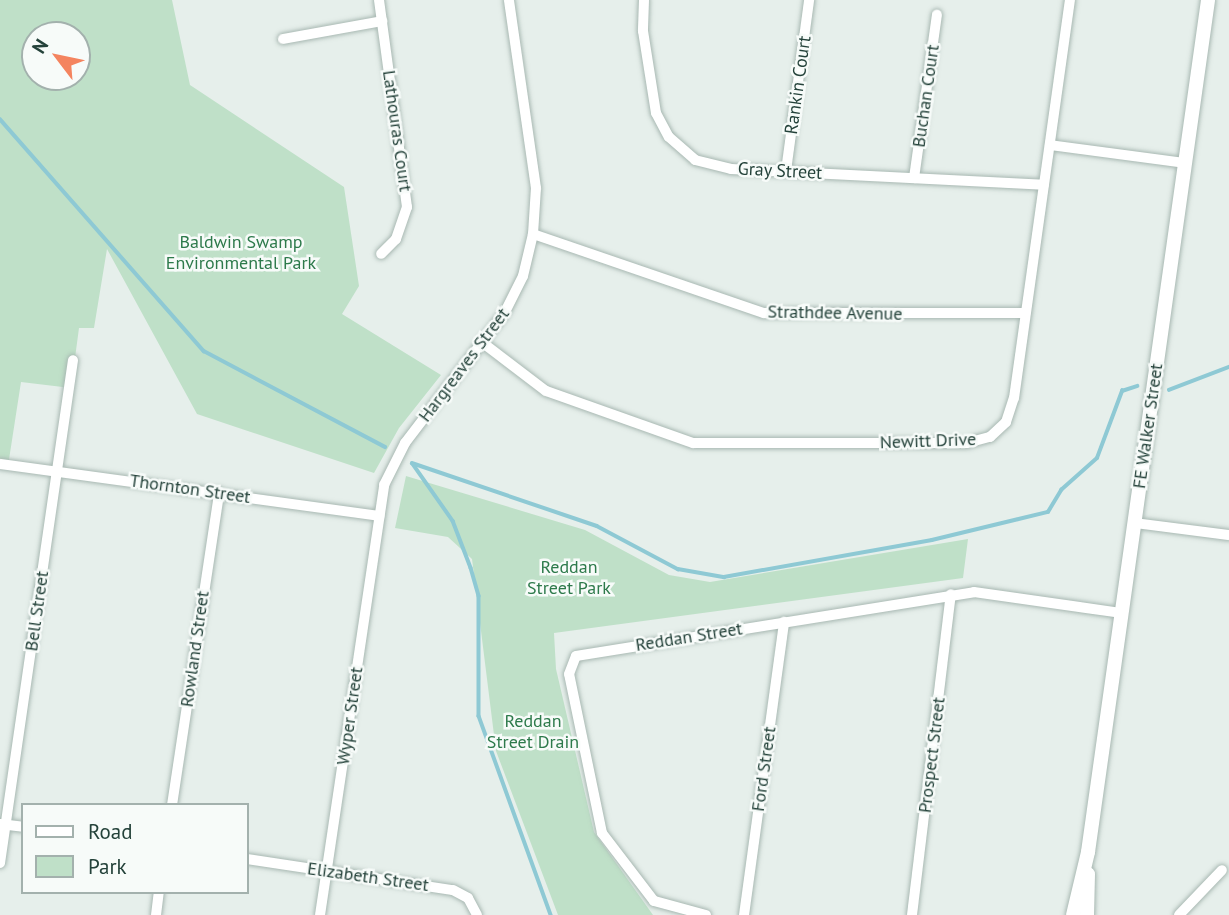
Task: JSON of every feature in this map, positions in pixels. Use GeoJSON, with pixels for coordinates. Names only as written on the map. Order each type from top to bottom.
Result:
{"type":"FeatureCollection","features":[{"type":"Feature","properties":{"kind":"main road","name":"FE Walker Street"},"geometry":{"type":"LineString","coordinates":[[1073,915],[1088,852],[1209,0]]}},
{"type":"Feature","properties":{"kind":"main road","name":"FE Walker Street"},"geometry":{"type":"LineString","coordinates":[[1087,915],[1088,852]]}},
{"type":"Feature","properties":{"kind":"street","name":"Lathouras Court"},"geometry":{"type":"LineString","coordinates":[[379,0],[407,207],[396,239],[381,254]]}},
{"type":"Feature","properties":{"kind":"street","name":"Hargreaves Street"},"geometry":{"type":"LineString","coordinates":[[379,516],[387,477],[411,435],[483,343],[516,292],[533,234],[536,188],[509,0]]}},
{"type":"Feature","properties":{"kind":"street","name":"Gray Street"},"geometry":{"type":"LineString","coordinates":[[644,0],[643,31],[653,100],[668,137],[685,153],[716,167],[1044,185]]}},
{"type":"Feature","properties":{"kind":"street","name":"Rankin Court"},"geometry":{"type":"LineString","coordinates":[[786,171],[809,0]]}},
{"type":"Feature","properties":{"kind":"street","name":"Newitt Drive"},"geometry":{"type":"LineString","coordinates":[[483,343],[546,391],[685,442],[967,443],[999,431],[1011,411],[1070,0]]}},
{"type":"Feature","properties":{"kind":"street","name":"Buchan Court"},"geometry":{"type":"LineString","coordinates":[[914,178],[937,15]]}},
{"type":"Feature","properties":{"kind":"street"},"geometry":{"type":"LineString","coordinates":[[283,39],[382,21]]}},
{"type":"Feature","properties":{"kind":"street"},"geometry":{"type":"LineString","coordinates":[[1050,145],[1185,163]]}},
{"type":"Feature","properties":{"kind":"street","name":"Strathdee Avenue"},"geometry":{"type":"LineString","coordinates":[[533,234],[764,313],[1025,313]]}},
{"type":"Feature","properties":{"kind":"street","name":"Bell Street"},"geometry":{"type":"LineString","coordinates":[[0,863],[3,825],[73,360]]}},
{"type":"Feature","properties":{"kind":"street","name":"Thornton Street"},"geometry":{"type":"LineString","coordinates":[[0,464],[379,516]]}},
{"type":"Feature","properties":{"kind":"street","name":"Rowland Street"},"geometry":{"type":"LineString","coordinates":[[172,803],[219,493]]}},
{"type":"Feature","properties":{"kind":"street","name":"Wyper Street"},"geometry":{"type":"LineString","coordinates":[[320,915],[379,516]]}},
{"type":"Feature","properties":{"kind":"street"},"geometry":{"type":"LineString","coordinates":[[1135,523],[1229,536]]}},
{"type":"Feature","properties":{"kind":"street","name":"Reddan Street"},"geometry":{"type":"LineString","coordinates":[[706,915],[654,901],[602,833],[569,667],[582,654],[974,592],[1121,613]]}},
{"type":"Feature","properties":{"kind":"street","name":"Prospect Street"},"geometry":{"type":"LineString","coordinates":[[912,915],[951,594]]}},
{"type":"Feature","properties":{"kind":"street","name":"Ford Street"},"geometry":{"type":"LineString","coordinates":[[744,915],[784,622]]}},
{"type":"Feature","properties":{"kind":"street"},"geometry":{"type":"LineString","coordinates":[[3,825],[21,827]]}},
{"type":"Feature","properties":{"kind":"street","name":"Elizabeth Street"},"geometry":{"type":"LineString","coordinates":[[248,859],[453,890],[468,898],[477,915]]}},
{"type":"Feature","properties":{"kind":"street"},"geometry":{"type":"LineString","coordinates":[[1179,915],[1222,870]]}},
{"type":"Feature","properties":{"kind":"street"},"geometry":{"type":"LineString","coordinates":[[156,915],[159,894]]}},
{"type":"Feature","properties":{"kind":"green space","name":"Baldwin Swamp Environmental Park"},"geometry":{"type":"Polygon","coordinates":[[[0,0],[172,0],[190,85],[344,187],[359,286],[342,314],[441,375],[399,428],[374,473],[197,414],[107,249],[94,328],[79,328],[71,388],[21,382],[8,466],[0,465],[0,0]]]}},
{"type":"Feature","properties":{"kind":"green space"},"geometry":{"type":"Polygon","coordinates":[[[406,476],[585,530],[669,575],[710,582],[968,539],[963,578],[554,633],[556,669],[594,832],[653,915],[558,915],[496,751],[472,559],[448,537],[395,528],[406,476]]]}},
{"type":"Feature","properties":{"kind":"waterway"},"geometry":{"type":"LineString","coordinates":[[0,119],[204,351],[385,447]]}},
{"type":"Feature","properties":{"kind":"waterway"},"geometry":{"type":"LineString","coordinates":[[1169,390],[1229,367]]}},
{"type":"Feature","properties":{"kind":"waterway"},"geometry":{"type":"LineString","coordinates":[[412,463],[597,526],[678,569],[724,577],[932,540],[1048,512],[1061,490],[1097,458],[1122,391],[1137,386]]}},
{"type":"Feature","properties":{"kind":"waterway"},"geometry":{"type":"LineString","coordinates":[[413,464],[453,521],[471,568],[479,596],[479,716],[551,915]]}},
{"type":"Feature","properties":{"kind":"park label","name":"Reddan Street Park"},"geometry":{"type":"Point","coordinates":[569,578]}},
{"type":"Feature","properties":{"kind":"park label","name":"Reddan Street Drain"},"geometry":{"type":"Point","coordinates":[533,732]}}]}
